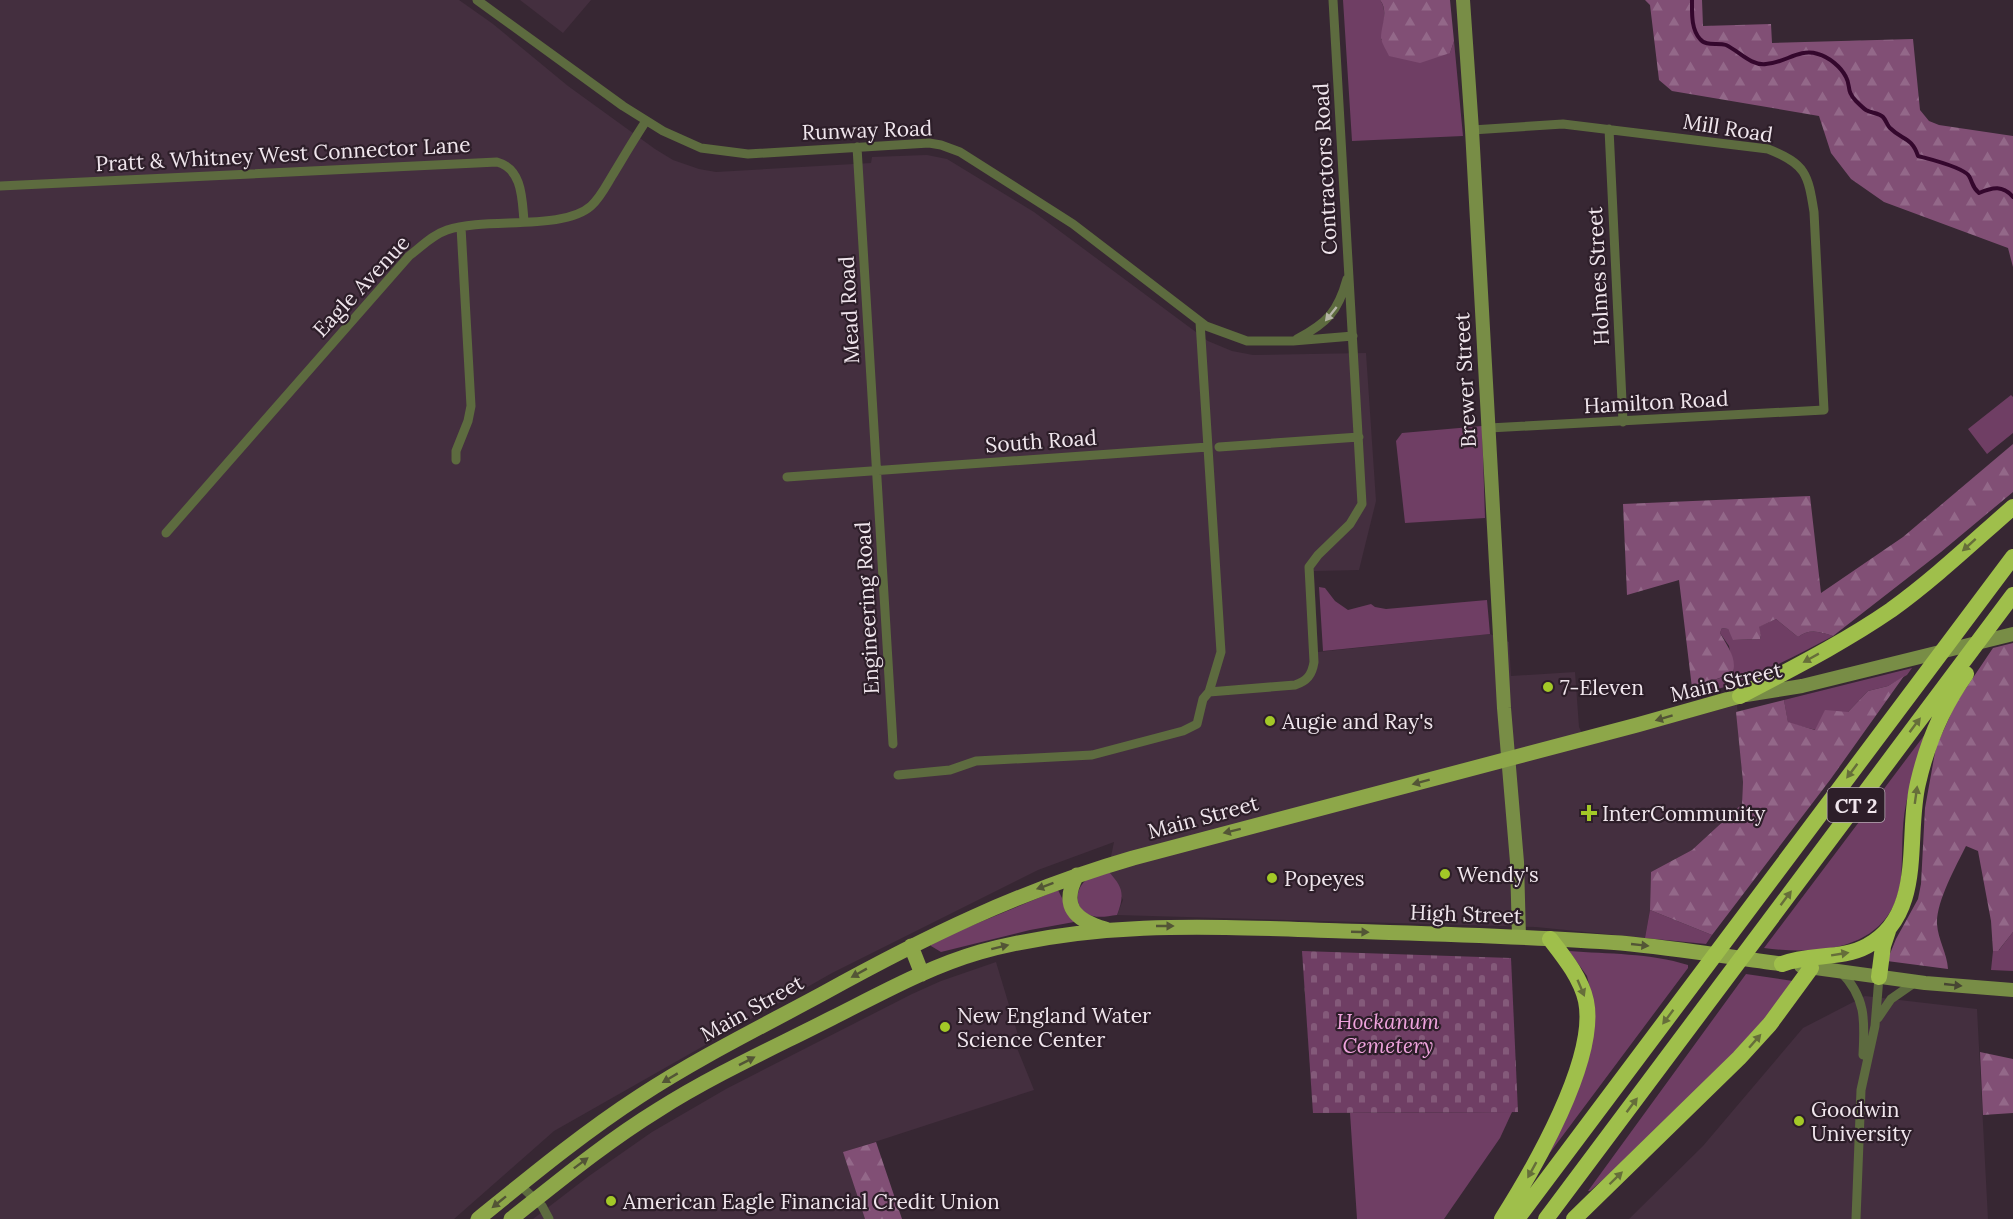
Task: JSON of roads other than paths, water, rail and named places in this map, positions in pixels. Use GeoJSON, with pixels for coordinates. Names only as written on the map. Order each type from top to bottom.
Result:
{"type":"FeatureCollection","features":[{"type":"Feature","properties":{"kind":"highway"},"geometry":{"type":"LineString","coordinates":[[1740,696],[1841,641],[1890,610],[1943,568],[2013,507]]}},
{"type":"Feature","properties":{"kind":"highway","name":"CT 2"},"geometry":{"type":"LineString","coordinates":[[1517,1219],[2013,557]]}},
{"type":"Feature","properties":{"kind":"highway"},"geometry":{"type":"LineString","coordinates":[[1879,977],[1882,946],[1900,910],[1907,889],[1915,800],[1922,768],[1944,710],[1968,663],[1991,639],[2002,611]]}},
{"type":"Feature","properties":{"kind":"highway","name":"CT 2"},"geometry":{"type":"LineString","coordinates":[[1546,1219],[1751,945],[1968,663]]}},
{"type":"Feature","properties":{"kind":"highway"},"geometry":{"type":"LineString","coordinates":[[1782,964],[1805,957],[1839,955],[1855,951],[1875,941],[1889,928]]}},
{"type":"Feature","properties":{"kind":"highway"},"geometry":{"type":"LineString","coordinates":[[1502,1219],[1531,1171],[1553,1128],[1578,1067],[1587,1036],[1588,1010],[1582,988],[1550,939]]}},
{"type":"Feature","properties":{"kind":"highway"},"geometry":{"type":"LineString","coordinates":[[1574,1219],[1739,1058],[1770,1024],[1812,968]]}},
{"type":"Feature","properties":{"kind":"main road","name":"Brewer Street"},"geometry":{"type":"LineString","coordinates":[[1462,0],[1472,130],[1504,714],[1519,898],[1519,937]]}},
{"type":"Feature","properties":{"kind":"main road","name":"Main Street"},"geometry":{"type":"LineString","coordinates":[[478,1219],[578,1139],[643,1094],[911,946],[1003,903],[1077,875],[1157,851],[1637,726],[1740,696],[1793,688],[2013,634]]}},
{"type":"Feature","properties":{"kind":"main road"},"geometry":{"type":"LineString","coordinates":[[1077,875],[1069,895],[1073,910],[1083,920],[1107,929]]}},
{"type":"Feature","properties":{"kind":"main road","name":"High Street"},"geometry":{"type":"LineString","coordinates":[[922,974],[971,955],[1056,936],[1139,927],[1203,927],[1519,937],[1633,944],[1879,977],[2013,990]]}},
{"type":"Feature","properties":{"kind":"main road"},"geometry":{"type":"LineString","coordinates":[[911,946],[922,974]]}},
{"type":"Feature","properties":{"kind":"main road","name":"Main Street"},"geometry":{"type":"LineString","coordinates":[[511,1219],[601,1149],[654,1112],[714,1078],[922,974]]}},
{"type":"Feature","properties":{"kind":"main road"},"geometry":{"type":"LineString","coordinates":[[643,1094],[654,1112]]}},
{"type":"Feature","properties":{"kind":"street","name":"Runway Road"},"geometry":{"type":"LineString","coordinates":[[477,0],[646,121],[701,148],[748,154],[929,143],[941,145],[960,152],[1073,224],[1200,322],[1247,341],[1293,341],[1353,336]]}},
{"type":"Feature","properties":{"kind":"street","name":"Contractors Road"},"geometry":{"type":"LineString","coordinates":[[1209,692],[1295,685],[1307,680],[1313,671],[1314,662],[1309,567],[1350,524],[1362,504],[1333,0]]}},
{"type":"Feature","properties":{"kind":"street","name":"Eagle Avenue"},"geometry":{"type":"LineString","coordinates":[[166,533],[409,256],[433,237],[473,224],[572,217],[592,205],[603,191],[646,121]]}},
{"type":"Feature","properties":{"kind":"street","name":"Mill Road"},"geometry":{"type":"LineString","coordinates":[[1472,130],[1563,124],[1768,149],[1788,157],[1803,169],[1810,188],[1814,212],[1824,410]]}},
{"type":"Feature","properties":{"kind":"street","name":"Holmes Street"},"geometry":{"type":"LineString","coordinates":[[1609,129],[1623,422]]}},
{"type":"Feature","properties":{"kind":"street","name":"Mead Road"},"geometry":{"type":"LineString","coordinates":[[857,147],[877,471]]}},
{"type":"Feature","properties":{"kind":"street","name":"Pratt & Whitney West Connector Lane"},"geometry":{"type":"LineString","coordinates":[[0,186],[497,162],[511,170],[519,184],[524,221]]}},
{"type":"Feature","properties":{"kind":"street"},"geometry":{"type":"LineString","coordinates":[[456,460],[456,452],[471,406],[461,227]]}},
{"type":"Feature","properties":{"kind":"street"},"geometry":{"type":"LineString","coordinates":[[1293,341],[1331,316],[1340,302],[1349,271]]}},
{"type":"Feature","properties":{"kind":"street"},"geometry":{"type":"LineString","coordinates":[[898,775],[950,770],[976,761],[1092,754],[1139,744],[1183,731],[1197,724],[1203,699],[1209,692],[1221,652],[1200,322]]}},
{"type":"Feature","properties":{"kind":"street","name":"Hamilton Road"},"geometry":{"type":"LineString","coordinates":[[1489,428],[1824,410]]}},
{"type":"Feature","properties":{"kind":"street"},"geometry":{"type":"LineString","coordinates":[[1219,447],[1359,437]]}},
{"type":"Feature","properties":{"kind":"street","name":"South Road"},"geometry":{"type":"LineString","coordinates":[[787,477],[1208,447]]}},
{"type":"Feature","properties":{"kind":"street","name":"Engineering Road"},"geometry":{"type":"LineString","coordinates":[[877,471],[893,744]]}},
{"type":"Feature","properties":{"kind":"street"},"geometry":{"type":"LineString","coordinates":[[1840,971],[1853,987],[1864,1014],[1856,1219]]}},
{"type":"Feature","properties":{"kind":"street"},"geometry":{"type":"LineString","coordinates":[[1875,1026],[1879,977]]}},
{"type":"Feature","properties":{"kind":"street"},"geometry":{"type":"LineString","coordinates":[[1860,1100],[1867,1058],[1878,1016],[1892,999],[1917,981]]}},
{"type":"Feature","properties":{"kind":"street"},"geometry":{"type":"LineString","coordinates":[[520,1185],[543,1207],[549,1219]]}},
{"type":"Feature","properties":{"kind":"waterway"},"geometry":{"type":"LineString","coordinates":[[1692,0],[1694,26],[1697,35],[1703,41],[1709,44],[1726,45],[1755,63],[1761,64],[1773,63],[1804,53],[1826,57],[1844,73],[1851,94],[1856,101],[1866,110],[1883,117],[1894,132],[1913,145],[1918,156],[1966,173],[1979,193],[1997,188],[2005,190],[2013,197]]}},
{"type":"Feature","properties":{"kind":"place","name":"7-Eleven"},"geometry":{"type":"Point","coordinates":[1548,687]}},
{"type":"Feature","properties":{"kind":"place","name":"Augie and Ray's"},"geometry":{"type":"Point","coordinates":[1270,721]}},
{"type":"Feature","properties":{"kind":"place","name":"InterCommunity"},"geometry":{"type":"Point","coordinates":[1589,813]}},
{"type":"Feature","properties":{"kind":"place","name":"Wendy's"},"geometry":{"type":"Point","coordinates":[1445,874]}},
{"type":"Feature","properties":{"kind":"place","name":"Popeyes"},"geometry":{"type":"Point","coordinates":[1272,878]}},
{"type":"Feature","properties":{"kind":"place","name":"New England Water Science Center"},"geometry":{"type":"Point","coordinates":[945,1027]}},
{"type":"Feature","properties":{"kind":"place","name":"Goodwin University"},"geometry":{"type":"Point","coordinates":[1799,1121]}},
{"type":"Feature","properties":{"kind":"place","name":"American Eagle Financial Credit Union"},"geometry":{"type":"Point","coordinates":[611,1201]}},
{"type":"Feature","properties":{"kind":"park label","name":"Hockanum Cemetery"},"geometry":{"type":"Point","coordinates":[1388,1033]}}]}
